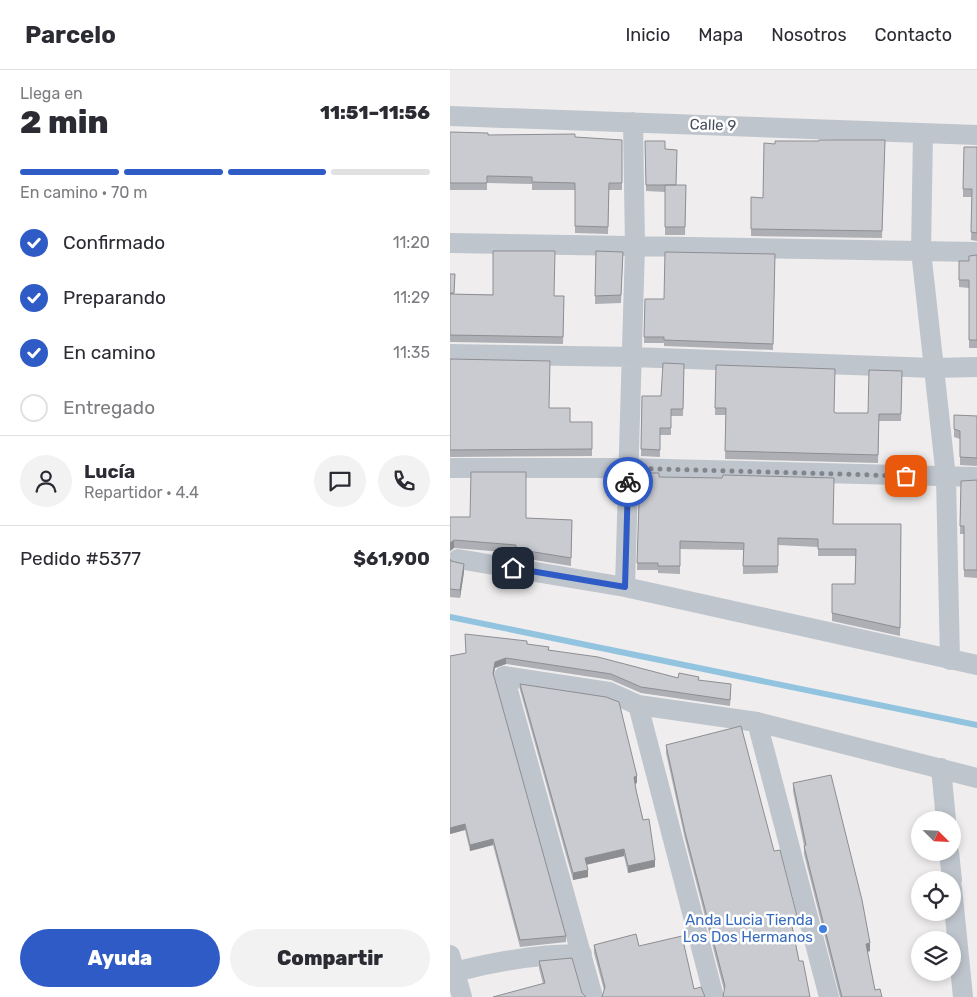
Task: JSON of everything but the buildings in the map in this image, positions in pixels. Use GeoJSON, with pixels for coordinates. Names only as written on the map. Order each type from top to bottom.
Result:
{"type":"FeatureCollection","features":[{"type":"Feature","properties":{"kind":"street","name":"Calle 9"},"geometry":{"type":"LineString","coordinates":[[450,116],[977,135]]}},
{"type":"Feature","properties":{"kind":"street"},"geometry":{"type":"LineString","coordinates":[[625,587],[635,246],[634,122]]}},
{"type":"Feature","properties":{"kind":"street"},"geometry":{"type":"LineString","coordinates":[[923,133],[921,251],[946,477],[950,660]]}},
{"type":"Feature","properties":{"kind":"street"},"geometry":{"type":"LineString","coordinates":[[450,243],[977,252]]}},
{"type":"Feature","properties":{"kind":"street"},"geometry":{"type":"LineString","coordinates":[[450,354],[632,357],[934,368],[977,367]]}},
{"type":"Feature","properties":{"kind":"street"},"geometry":{"type":"LineString","coordinates":[[450,468],[629,468],[977,477]]}},
{"type":"Feature","properties":{"kind":"street"},"geometry":{"type":"LineString","coordinates":[[458,559],[625,587],[977,665]]}},
{"type":"Feature","properties":{"kind":"street"},"geometry":{"type":"LineString","coordinates":[[593,997],[504,676],[609,692],[638,705],[757,722],[977,778]]}},
{"type":"Feature","properties":{"kind":"street"},"geometry":{"type":"LineString","coordinates":[[638,705],[714,997]]}},
{"type":"Feature","properties":{"kind":"street"},"geometry":{"type":"LineString","coordinates":[[757,722],[830,997]]}},
{"type":"Feature","properties":{"kind":"street"},"geometry":{"type":"LineString","coordinates":[[941,768],[945,811]]}},
{"type":"Feature","properties":{"kind":"street"},"geometry":{"type":"LineString","coordinates":[[955,921],[963,997]]}},
{"type":"Feature","properties":{"kind":"street"},"geometry":{"type":"LineString","coordinates":[[458,996],[452,964],[487,964],[552,954],[582,954]]}},
{"type":"Feature","properties":{"kind":"waterway"},"geometry":{"type":"LineString","coordinates":[[450,617],[977,725]]}},
{"type":"Feature","properties":{"kind":"way so far"},"geometry":{"type":"LineString","coordinates":[[628,482],[629,468],[906,476]]}},
{"type":"Feature","properties":{"kind":"place","name":"Anda Lucia Tienda Los Dos Hermanos"},"geometry":{"type":"Point","coordinates":[823,929]}},
{"type":"Feature","properties":{"kind":"route"},"geometry":{"type":"LineString","coordinates":[[513,568],[625,587],[628,482]]}}]}
